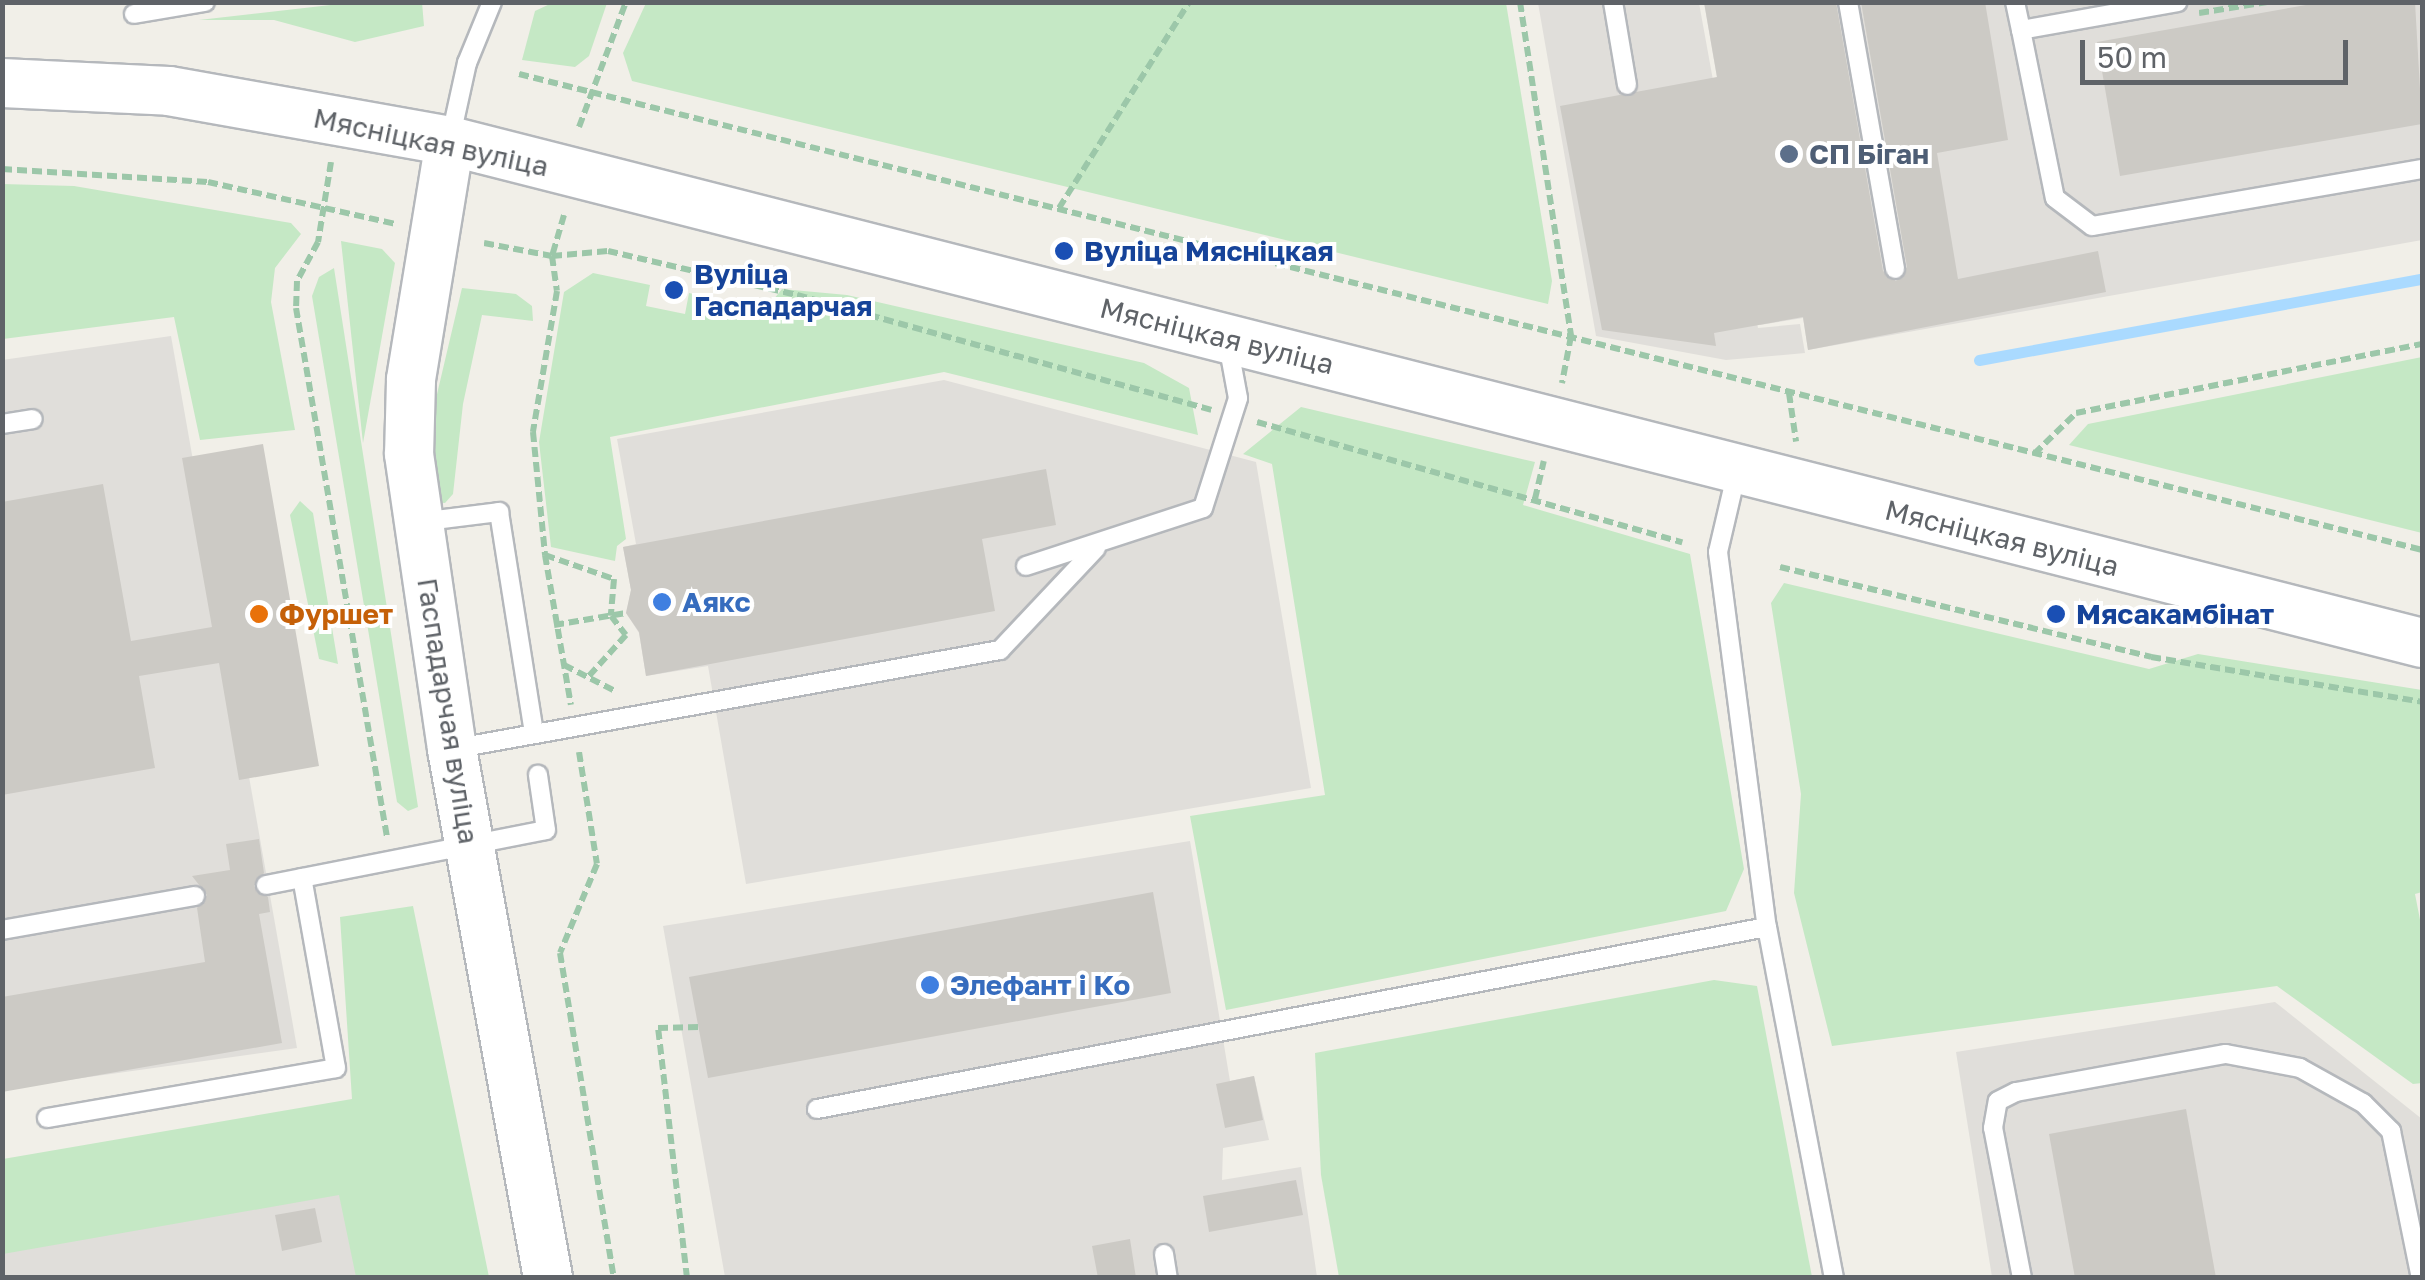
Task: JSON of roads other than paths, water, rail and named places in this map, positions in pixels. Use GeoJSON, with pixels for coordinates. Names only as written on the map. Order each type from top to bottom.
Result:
{"type":"FeatureCollection","features":[{"type":"Feature","properties":{"kind":"main road","name":"Мясніцкая вуліца"},"geometry":{"type":"LineString","coordinates":[[2,83],[169,92],[450,141],[2422,643]]}},
{"type":"Feature","properties":{"kind":"main road","name":"Гаспадарчая вуліца"},"geometry":{"type":"LineString","coordinates":[[450,141],[411,380],[408,454],[452,749],[548,1278]]}},
{"type":"Feature","properties":{"kind":"lane"},"geometry":{"type":"LineString","coordinates":[[134,14],[205,2]]}},
{"type":"Feature","properties":{"kind":"lane"},"geometry":{"type":"LineString","coordinates":[[450,141],[467,63],[492,2]]}},
{"type":"Feature","properties":{"kind":"lane"},"geometry":{"type":"LineString","coordinates":[[1613,2],[1628,85]]}},
{"type":"Feature","properties":{"kind":"lane"},"geometry":{"type":"LineString","coordinates":[[1848,2],[1894,268]]}},
{"type":"Feature","properties":{"kind":"lane"},"geometry":{"type":"LineString","coordinates":[[2016,2],[2056,198],[2092,226],[2422,169]]}},
{"type":"Feature","properties":{"kind":"lane"},"geometry":{"type":"LineString","coordinates":[[2021,30],[2178,2]]}},
{"type":"Feature","properties":{"kind":"lane"},"geometry":{"type":"LineString","coordinates":[[1026,566],[1096,548],[1203,508],[1238,398],[1228,338]]}},
{"type":"Feature","properties":{"kind":"lane"},"geometry":{"type":"LineString","coordinates":[[2,424],[32,419]]}},
{"type":"Feature","properties":{"kind":"lane"},"geometry":{"type":"LineString","coordinates":[[1737,471],[1718,552],[1766,927],[1834,1278]]}},
{"type":"Feature","properties":{"kind":"lane"},"geometry":{"type":"LineString","coordinates":[[417,522],[499,512],[534,733]]}},
{"type":"Feature","properties":{"kind":"lane"},"geometry":{"type":"LineString","coordinates":[[452,749],[1000,650],[1096,548]]}},
{"type":"Feature","properties":{"kind":"lane"},"geometry":{"type":"LineString","coordinates":[[266,884],[546,830],[538,775]]}},
{"type":"Feature","properties":{"kind":"lane"},"geometry":{"type":"LineString","coordinates":[[47,1118],[336,1068],[302,878]]}},
{"type":"Feature","properties":{"kind":"lane"},"geometry":{"type":"LineString","coordinates":[[2,930],[195,896]]}},
{"type":"Feature","properties":{"kind":"lane"},"geometry":{"type":"LineString","coordinates":[[817,1109],[1766,927]]}},
{"type":"Feature","properties":{"kind":"lane"},"geometry":{"type":"LineString","coordinates":[[2022,1278],[1993,1128],[1998,1101],[2016,1092],[2226,1054],[2300,1068],[2363,1103],[2391,1132],[2421,1278]]}},
{"type":"Feature","properties":{"kind":"lane"},"geometry":{"type":"LineString","coordinates":[[1164,1254],[1168,1278]]}},
{"type":"Feature","properties":{"kind":"waterway"},"geometry":{"type":"LineString","coordinates":[[1979,360],[2422,279]]}},
{"type":"Feature","properties":{"kind":"place","name":"СП Біган"},"geometry":{"type":"Point","coordinates":[1789,154]}},
{"type":"Feature","properties":{"kind":"place","name":"Вуліца Мясніцкая"},"geometry":{"type":"Point","coordinates":[1064,251]}},
{"type":"Feature","properties":{"kind":"place","name":"Вуліца Гаспадарчая"},"geometry":{"type":"Point","coordinates":[674,290]}},
{"type":"Feature","properties":{"kind":"place","name":"Аякс"},"geometry":{"type":"Point","coordinates":[662,602]}},
{"type":"Feature","properties":{"kind":"place","name":"Фуршет"},"geometry":{"type":"Point","coordinates":[259,614]}},
{"type":"Feature","properties":{"kind":"place","name":"Мясакамбінат"},"geometry":{"type":"Point","coordinates":[2056,614]}},
{"type":"Feature","properties":{"kind":"place","name":"Элефант і Ко"},"geometry":{"type":"Point","coordinates":[930,985]}}]}
